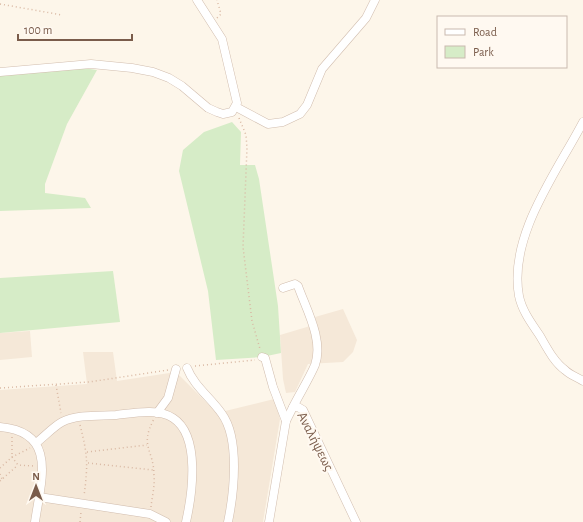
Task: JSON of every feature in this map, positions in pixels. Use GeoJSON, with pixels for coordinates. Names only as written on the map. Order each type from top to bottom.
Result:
{"type":"FeatureCollection","features":[{"type":"Feature","properties":{"kind":"street"},"geometry":{"type":"LineString","coordinates":[[0,72],[91,64],[132,68],[153,72],[169,78],[208,108],[217,112],[226,113],[235,108],[237,101],[228,59],[222,39],[212,21],[197,0]]}},
{"type":"Feature","properties":{"kind":"street"},"geometry":{"type":"LineString","coordinates":[[235,108],[268,124],[283,122],[300,114],[307,105],[322,69],[366,18],[376,0]]}},
{"type":"Feature","properties":{"kind":"street"},"geometry":{"type":"LineString","coordinates":[[583,122],[546,186],[529,224],[517,274],[519,296],[526,315],[555,360],[564,370],[583,382]]}},
{"type":"Feature","properties":{"kind":"street"},"geometry":{"type":"LineString","coordinates":[[283,288],[295,284],[298,286],[317,343],[315,363],[294,407]]}},
{"type":"Feature","properties":{"kind":"street"},"geometry":{"type":"LineString","coordinates":[[263,357],[286,421]]}},
{"type":"Feature","properties":{"kind":"street"},"geometry":{"type":"LineString","coordinates":[[187,368],[190,376],[216,405],[228,424],[235,480],[228,522]]}},
{"type":"Feature","properties":{"kind":"street"},"geometry":{"type":"LineString","coordinates":[[157,413],[168,398],[176,369]]}},
{"type":"Feature","properties":{"kind":"street","name":"Αναλήψεως"},"geometry":{"type":"LineString","coordinates":[[269,522],[286,421],[294,407],[298,407],[303,410],[356,522]]}},
{"type":"Feature","properties":{"kind":"street"},"geometry":{"type":"LineString","coordinates":[[36,443],[63,421],[78,418],[157,413],[174,418],[188,441],[192,458],[186,522]]}},
{"type":"Feature","properties":{"kind":"street"},"geometry":{"type":"LineString","coordinates":[[0,427],[12,428],[25,432],[36,443],[41,453],[42,466],[36,522]]}},
{"type":"Feature","properties":{"kind":"street"},"geometry":{"type":"LineString","coordinates":[[39,497],[150,514],[166,522]]}},
{"type":"Feature","properties":{"kind":"path"},"geometry":{"type":"LineString","coordinates":[[212,21],[221,14],[217,0]]}},
{"type":"Feature","properties":{"kind":"path"},"geometry":{"type":"LineString","coordinates":[[0,4],[62,15]]}},
{"type":"Feature","properties":{"kind":"path"},"geometry":{"type":"LineString","coordinates":[[187,368],[263,357],[250,308],[243,247],[246,210],[246,135],[235,108]]}},
{"type":"Feature","properties":{"kind":"path"},"geometry":{"type":"LineString","coordinates":[[0,388],[56,385],[176,369]]}},
{"type":"Feature","properties":{"kind":"path"},"geometry":{"type":"LineString","coordinates":[[56,385],[63,421]]}},
{"type":"Feature","properties":{"kind":"path"},"geometry":{"type":"LineString","coordinates":[[150,514],[154,470],[153,461],[146,438],[157,413]]}},
{"type":"Feature","properties":{"kind":"path"},"geometry":{"type":"LineString","coordinates":[[78,418],[87,452],[88,463],[80,522]]}},
{"type":"Feature","properties":{"kind":"path"},"geometry":{"type":"LineString","coordinates":[[12,428],[12,457],[18,465]]}},
{"type":"Feature","properties":{"kind":"path"},"geometry":{"type":"LineString","coordinates":[[0,468],[12,457],[21,454],[36,443]]}},
{"type":"Feature","properties":{"kind":"path"},"geometry":{"type":"LineString","coordinates":[[87,452],[147,445]]}},
{"type":"Feature","properties":{"kind":"path"},"geometry":{"type":"LineString","coordinates":[[88,463],[154,470]]}},
{"type":"Feature","properties":{"kind":"path"},"geometry":{"type":"LineString","coordinates":[[0,481],[18,465],[42,466]]}},
{"type":"Feature","properties":{"kind":"path"},"geometry":{"type":"LineString","coordinates":[[0,474],[2,479]]}},
{"type":"Feature","properties":{"kind":"shaded area"},"geometry":{"type":"Polygon","coordinates":[[[343,309],[357,340],[353,352],[343,362],[308,364],[295,392],[286,393],[283,379],[280,335],[317,324],[315,317],[343,309]]]}},
{"type":"Feature","properties":{"kind":"shaded area"},"geometry":{"type":"Polygon","coordinates":[[[30,331],[32,357],[0,360],[0,333],[30,331]]]}},
{"type":"Feature","properties":{"kind":"shaded area"},"geometry":{"type":"Polygon","coordinates":[[[83,352],[113,352],[117,381],[176,372],[217,413],[274,399],[280,419],[263,522],[0,522],[0,390],[87,384],[83,352]]]}},
{"type":"Feature","properties":{"kind":"green space"},"geometry":{"type":"Polygon","coordinates":[[[83,68],[97,70],[67,124],[45,184],[45,193],[85,198],[91,208],[0,211],[0,76],[83,68]]]}},
{"type":"Feature","properties":{"kind":"green space"},"geometry":{"type":"Polygon","coordinates":[[[232,122],[241,132],[240,165],[255,165],[259,179],[278,306],[281,353],[262,357],[216,360],[208,291],[179,171],[183,150],[204,132],[232,122]]]}},
{"type":"Feature","properties":{"kind":"green space"},"geometry":{"type":"Polygon","coordinates":[[[113,271],[120,322],[0,333],[0,278],[113,271]]]}}]}
